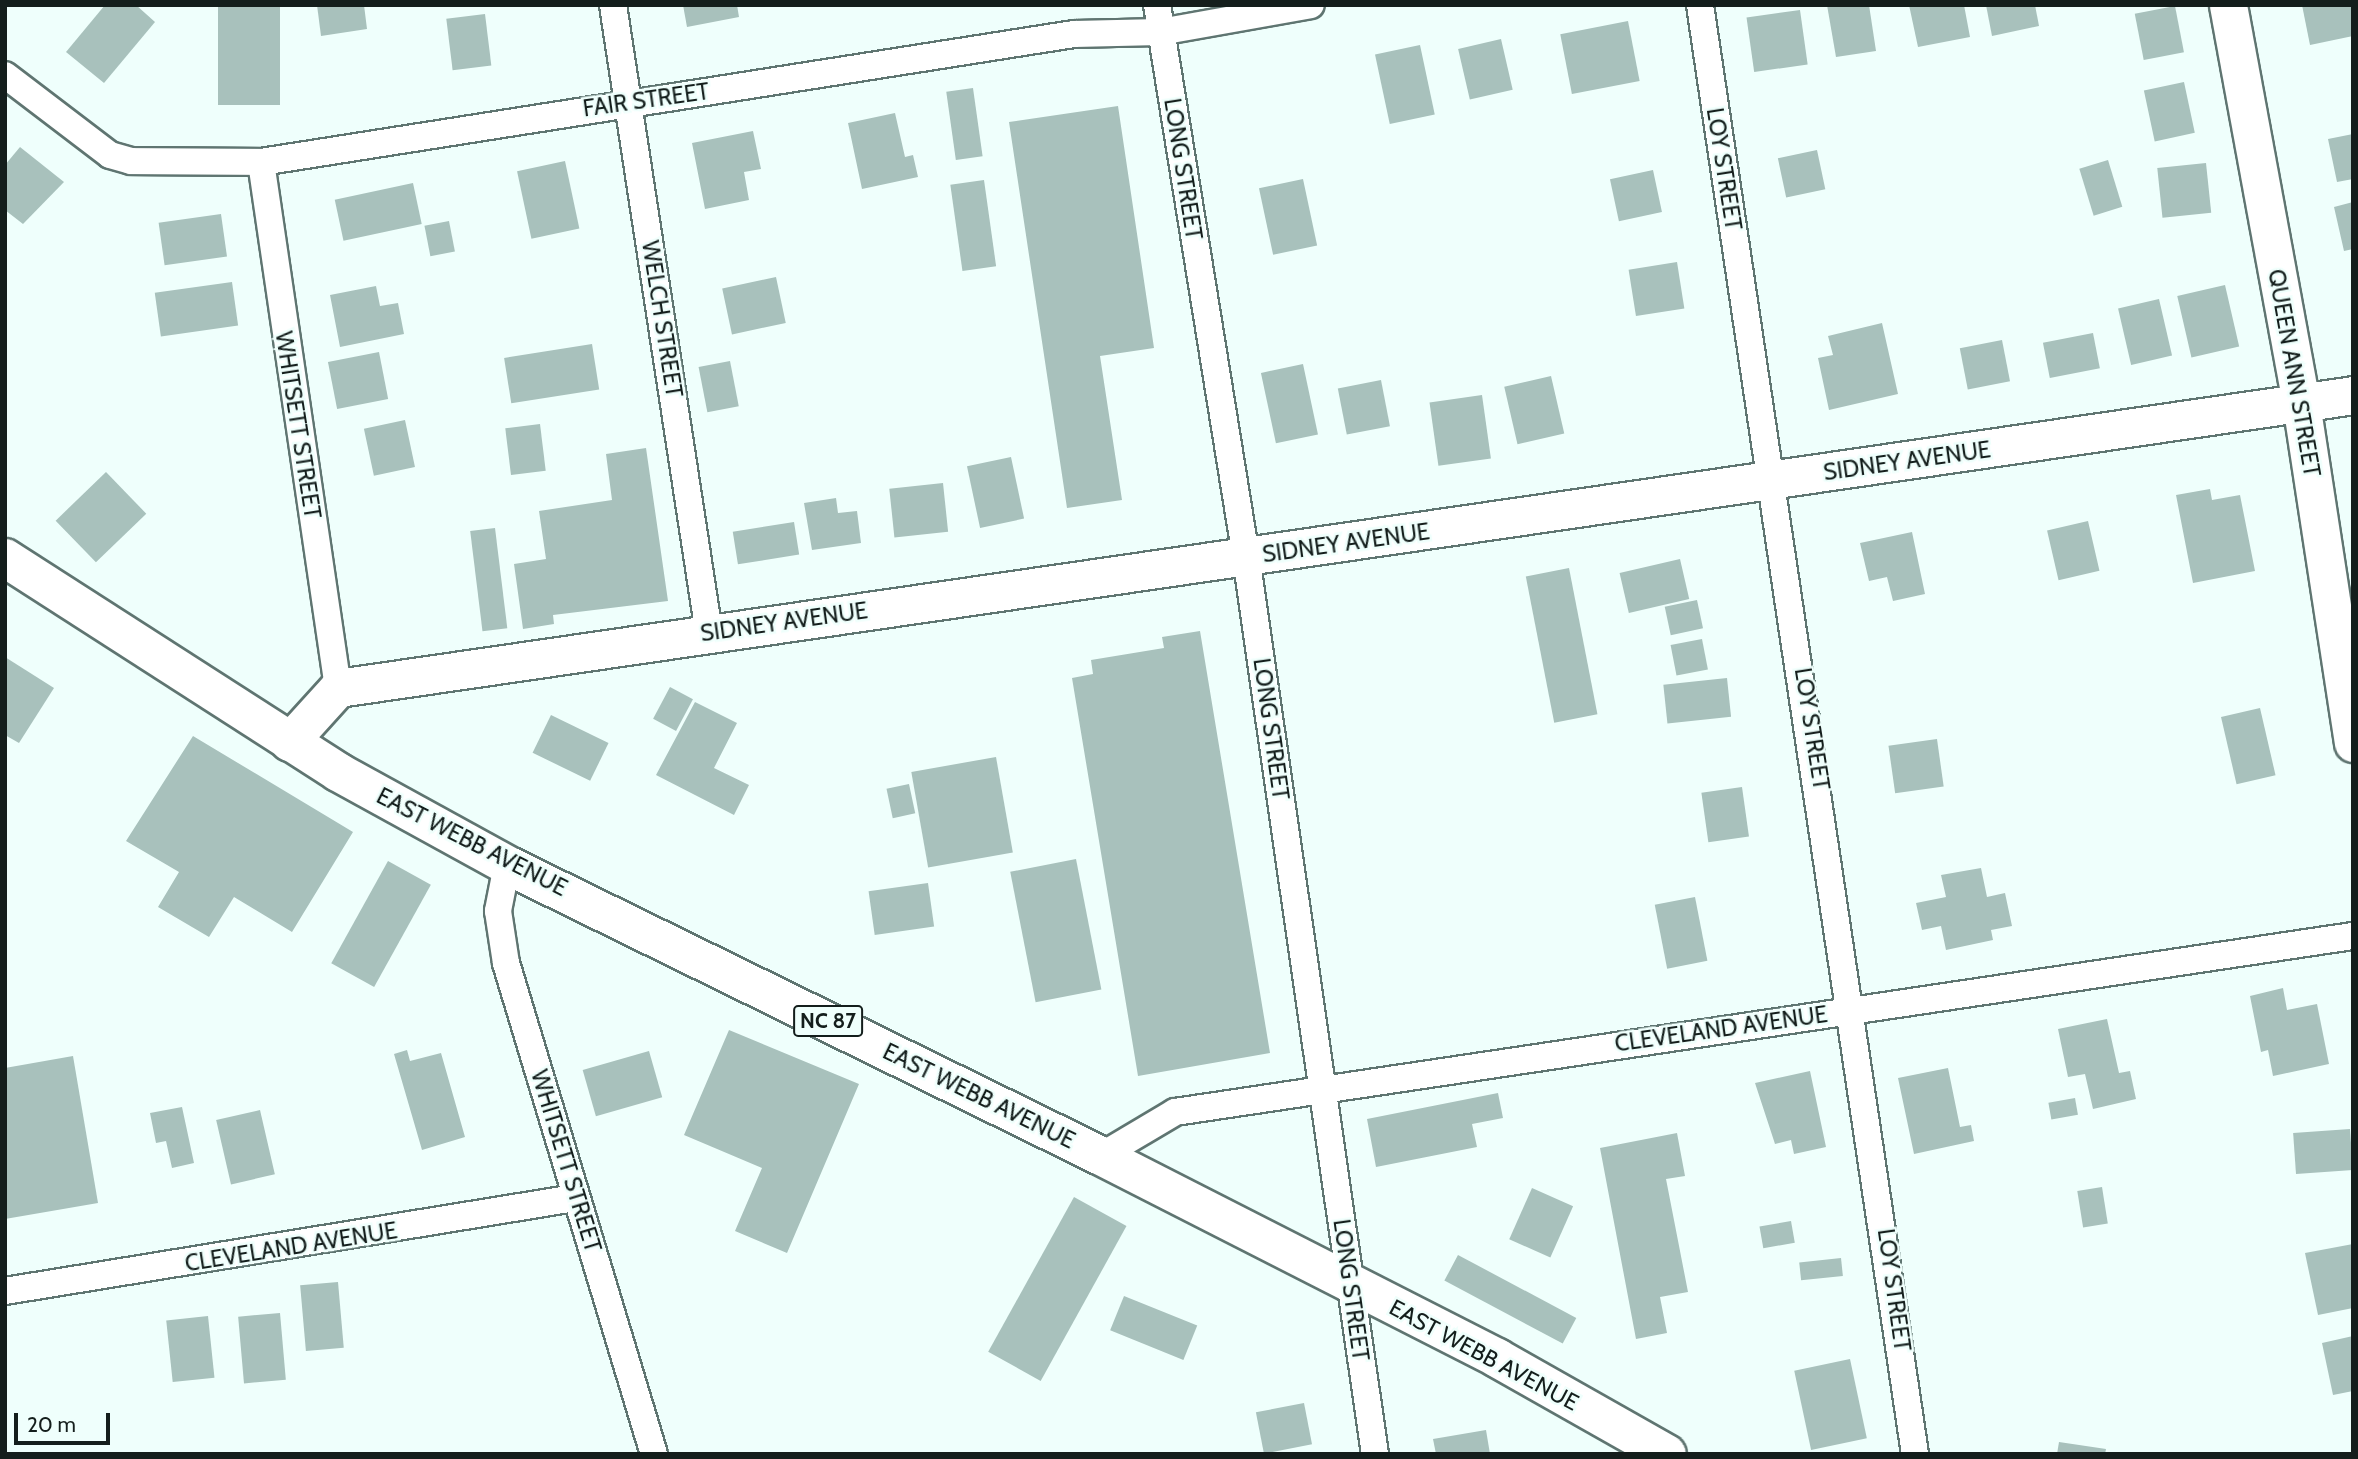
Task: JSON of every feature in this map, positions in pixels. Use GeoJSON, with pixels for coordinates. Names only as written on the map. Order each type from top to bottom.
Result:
{"type":"FeatureCollection","features":[{"type":"Feature","properties":{"kind":"highway","name":"EAST WEBB AVENUE"},"geometry":{"type":"LineString","coordinates":[[5,558],[289,742],[507,866],[1101,1156],[1350,1286],[1497,1358],[1667,1454]]}},
{"type":"Feature","properties":{"kind":"street","name":"WELCH STREET"},"geometry":{"type":"LineString","coordinates":[[613,5],[709,633]]}},
{"type":"Feature","properties":{"kind":"street","name":"LONG STREET"},"geometry":{"type":"LineString","coordinates":[[1157,5],[1246,557],[1375,1454]]}},
{"type":"Feature","properties":{"kind":"street","name":"FAIR STREET"},"geometry":{"type":"LineString","coordinates":[[5,75],[110,155],[131,161],[261,162],[1074,34],[1160,32],[1311,5]]}},
{"type":"Feature","properties":{"kind":"street","name":"LOY STREET"},"geometry":{"type":"LineString","coordinates":[[1700,5],[1854,1010],[1915,1454]]}},
{"type":"Feature","properties":{"kind":"street","name":"QUEEN ANN STREET"},"geometry":{"type":"LineString","coordinates":[[2228,5],[2301,403],[2353,743]]}},
{"type":"Feature","properties":{"kind":"street","name":"WHITSETT STREET"},"geometry":{"type":"LineString","coordinates":[[261,162],[338,688]]}},
{"type":"Feature","properties":{"kind":"street","name":"SIDNEY AVENUE"},"geometry":{"type":"LineString","coordinates":[[338,688],[2353,395]]}},
{"type":"Feature","properties":{"kind":"street"},"geometry":{"type":"LineString","coordinates":[[289,742],[338,688]]}},
{"type":"Feature","properties":{"kind":"street","name":"WHITSETT STREET"},"geometry":{"type":"LineString","coordinates":[[507,866],[498,911],[506,963],[654,1454]]}},
{"type":"Feature","properties":{"kind":"street","name":"CLEVELAND AVENUE"},"geometry":{"type":"LineString","coordinates":[[1101,1156],[1175,1112],[2353,936]]}},
{"type":"Feature","properties":{"kind":"street","name":"CLEVELAND AVENUE"},"geometry":{"type":"LineString","coordinates":[[5,1291],[575,1198]]}},
{"type":"Feature","properties":{"kind":"building"},"geometry":{"type":"Polygon","coordinates":[[[105,5],[136,5],[155,22],[104,83],[66,52],[105,5]]]}},
{"type":"Feature","properties":{"kind":"building"},"geometry":{"type":"Polygon","coordinates":[[[218,5],[280,5],[280,105],[218,105],[218,5]]]}},
{"type":"Feature","properties":{"kind":"building"},"geometry":{"type":"Polygon","coordinates":[[[317,5],[364,5],[367,29],[321,36],[317,5]]]}},
{"type":"Feature","properties":{"kind":"building"},"geometry":{"type":"Polygon","coordinates":[[[683,5],[737,5],[739,17],[687,27],[683,5]]]}},
{"type":"Feature","properties":{"kind":"building"},"geometry":{"type":"Polygon","coordinates":[[[1827,5],[1869,5],[1876,51],[1836,57],[1827,5]]]}},
{"type":"Feature","properties":{"kind":"building"},"geometry":{"type":"Polygon","coordinates":[[[1909,5],[1964,5],[1970,37],[1918,47],[1909,5]]]}},
{"type":"Feature","properties":{"kind":"building"},"geometry":{"type":"Polygon","coordinates":[[[1986,5],[2035,5],[2039,26],[1992,36],[1986,5]]]}},
{"type":"Feature","properties":{"kind":"building"},"geometry":{"type":"Polygon","coordinates":[[[2302,5],[2353,5],[2353,36],[2310,45],[2302,5]]]}},
{"type":"Feature","properties":{"kind":"building"},"geometry":{"type":"Polygon","coordinates":[[[2175,6],[2184,52],[2144,60],[2135,14],[2175,6]]]}},
{"type":"Feature","properties":{"kind":"building"},"geometry":{"type":"Polygon","coordinates":[[[1800,10],[1808,64],[1754,72],[1747,18],[1800,10]]]}},
{"type":"Feature","properties":{"kind":"building"},"geometry":{"type":"Polygon","coordinates":[[[485,14],[491,66],[453,70],[446,19],[485,14]]]}},
{"type":"Feature","properties":{"kind":"building"},"geometry":{"type":"Polygon","coordinates":[[[1628,21],[1640,81],[1572,94],[1560,34],[1628,21]]]}},
{"type":"Feature","properties":{"kind":"building"},"geometry":{"type":"Polygon","coordinates":[[[1501,39],[1513,90],[1470,100],[1458,49],[1501,39]]]}},
{"type":"Feature","properties":{"kind":"building"},"geometry":{"type":"Polygon","coordinates":[[[1420,45],[1435,114],[1390,124],[1375,55],[1420,45]]]}},
{"type":"Feature","properties":{"kind":"building"},"geometry":{"type":"Polygon","coordinates":[[[2184,82],[2195,133],[2155,141],[2144,91],[2184,82]]]}},
{"type":"Feature","properties":{"kind":"building"},"geometry":{"type":"Polygon","coordinates":[[[973,88],[983,156],[956,160],[946,92],[973,88]]]}},
{"type":"Feature","properties":{"kind":"building"},"geometry":{"type":"Polygon","coordinates":[[[1118,106],[1154,348],[1100,356],[1122,500],[1067,508],[1009,122],[1118,106]]]}},
{"type":"Feature","properties":{"kind":"building"},"geometry":{"type":"Polygon","coordinates":[[[895,113],[905,157],[913,155],[918,177],[862,189],[848,123],[895,113]]]}},
{"type":"Feature","properties":{"kind":"building"},"geometry":{"type":"Polygon","coordinates":[[[753,131],[761,169],[744,172],[749,200],[705,209],[692,143],[753,131]]]}},
{"type":"Feature","properties":{"kind":"building"},"geometry":{"type":"Polygon","coordinates":[[[2353,134],[2353,179],[2337,182],[2328,139],[2353,134]]]}},
{"type":"Feature","properties":{"kind":"building"},"geometry":{"type":"Polygon","coordinates":[[[20,147],[64,182],[23,224],[5,210],[5,165],[20,147]]]}},
{"type":"Feature","properties":{"kind":"building"},"geometry":{"type":"Polygon","coordinates":[[[1817,150],[1825,189],[1786,197],[1778,158],[1817,150]]]}},
{"type":"Feature","properties":{"kind":"building"},"geometry":{"type":"Polygon","coordinates":[[[2108,160],[2122,207],[2094,216],[2079,169],[2108,160]]]}},
{"type":"Feature","properties":{"kind":"building"},"geometry":{"type":"Polygon","coordinates":[[[565,161],[579,228],[531,239],[517,171],[565,161]]]}},
{"type":"Feature","properties":{"kind":"building"},"geometry":{"type":"Polygon","coordinates":[[[2206,163],[2211,213],[2162,218],[2157,168],[2206,163]]]}},
{"type":"Feature","properties":{"kind":"building"},"geometry":{"type":"Polygon","coordinates":[[[1653,170],[1662,212],[1619,221],[1610,179],[1653,170]]]}},
{"type":"Feature","properties":{"kind":"building"},"geometry":{"type":"Polygon","coordinates":[[[1303,179],[1317,246],[1273,255],[1259,188],[1303,179]]]}},
{"type":"Feature","properties":{"kind":"building"},"geometry":{"type":"Polygon","coordinates":[[[984,180],[996,266],[962,271],[950,185],[984,180]]]}},
{"type":"Feature","properties":{"kind":"building"},"geometry":{"type":"Polygon","coordinates":[[[413,183],[422,224],[343,241],[335,200],[413,183]]]}},
{"type":"Feature","properties":{"kind":"building"},"geometry":{"type":"Polygon","coordinates":[[[2353,202],[2353,249],[2344,251],[2334,207],[2353,202]]]}},
{"type":"Feature","properties":{"kind":"building"},"geometry":{"type":"Polygon","coordinates":[[[221,214],[227,257],[165,265],[159,223],[221,214]]]}},
{"type":"Feature","properties":{"kind":"building"},"geometry":{"type":"Polygon","coordinates":[[[449,221],[455,251],[430,256],[424,226],[449,221]]]}},
{"type":"Feature","properties":{"kind":"building"},"geometry":{"type":"Polygon","coordinates":[[[1677,262],[1684,308],[1636,316],[1629,270],[1677,262]]]}},
{"type":"Feature","properties":{"kind":"building"},"geometry":{"type":"Polygon","coordinates":[[[776,277],[786,323],[732,334],[722,288],[776,277]]]}},
{"type":"Feature","properties":{"kind":"building"},"geometry":{"type":"Polygon","coordinates":[[[232,282],[238,326],[161,336],[155,293],[232,282]]]}},
{"type":"Feature","properties":{"kind":"building"},"geometry":{"type":"Polygon","coordinates":[[[2225,285],[2239,346],[2191,357],[2177,296],[2225,285]]]}},
{"type":"Feature","properties":{"kind":"building"},"geometry":{"type":"Polygon","coordinates":[[[376,286],[380,306],[398,303],[404,334],[340,347],[330,295],[376,286]]]}},
{"type":"Feature","properties":{"kind":"building"},"geometry":{"type":"Polygon","coordinates":[[[2159,299],[2172,356],[2131,365],[2118,308],[2159,299]]]}},
{"type":"Feature","properties":{"kind":"building"},"geometry":{"type":"Polygon","coordinates":[[[1882,323],[1898,394],[1829,410],[1818,358],[1833,355],[1828,336],[1882,323]]]}},
{"type":"Feature","properties":{"kind":"building"},"geometry":{"type":"Polygon","coordinates":[[[2093,333],[2100,368],[2050,378],[2043,343],[2093,333]]]}},
{"type":"Feature","properties":{"kind":"building"},"geometry":{"type":"Polygon","coordinates":[[[2002,340],[2010,381],[1968,389],[1960,348],[2002,340]]]}},
{"type":"Feature","properties":{"kind":"building"},"geometry":{"type":"Polygon","coordinates":[[[592,344],[599,389],[511,403],[504,358],[592,344]]]}},
{"type":"Feature","properties":{"kind":"building"},"geometry":{"type":"Polygon","coordinates":[[[379,352],[388,399],[337,409],[328,362],[379,352]]]}},
{"type":"Feature","properties":{"kind":"building"},"geometry":{"type":"Polygon","coordinates":[[[730,361],[739,406],[707,412],[699,367],[730,361]]]}},
{"type":"Feature","properties":{"kind":"building"},"geometry":{"type":"Polygon","coordinates":[[[1303,364],[1318,434],[1276,443],[1261,373],[1303,364]]]}},
{"type":"Feature","properties":{"kind":"building"},"geometry":{"type":"Polygon","coordinates":[[[1551,376],[1564,433],[1518,444],[1504,387],[1551,376]]]}},
{"type":"Feature","properties":{"kind":"building"},"geometry":{"type":"Polygon","coordinates":[[[1381,380],[1390,426],[1347,435],[1338,388],[1381,380]]]}},
{"type":"Feature","properties":{"kind":"building"},"geometry":{"type":"Polygon","coordinates":[[[1482,395],[1491,458],[1438,466],[1430,402],[1482,395]]]}},
{"type":"Feature","properties":{"kind":"building"},"geometry":{"type":"Polygon","coordinates":[[[405,420],[415,467],[374,476],[364,429],[405,420]]]}},
{"type":"Feature","properties":{"kind":"building"},"geometry":{"type":"Polygon","coordinates":[[[540,424],[546,471],[511,475],[505,428],[540,424]]]}},
{"type":"Feature","properties":{"kind":"building"},"geometry":{"type":"Polygon","coordinates":[[[646,448],[668,601],[553,615],[554,624],[523,629],[514,564],[546,559],[539,511],[612,500],[606,454],[646,448]]]}},
{"type":"Feature","properties":{"kind":"building"},"geometry":{"type":"Polygon","coordinates":[[[1011,457],[1024,519],[980,528],[967,466],[1011,457]]]}},
{"type":"Feature","properties":{"kind":"building"},"geometry":{"type":"Polygon","coordinates":[[[106,472],[146,514],[96,562],[56,521],[106,472]]]}},
{"type":"Feature","properties":{"kind":"building"},"geometry":{"type":"Polygon","coordinates":[[[943,483],[948,532],[894,537],[889,489],[943,483]]]}},
{"type":"Feature","properties":{"kind":"building"},"geometry":{"type":"Polygon","coordinates":[[[2210,489],[2212,500],[2240,495],[2255,571],[2193,583],[2176,495],[2210,489]]]}},
{"type":"Feature","properties":{"kind":"building"},"geometry":{"type":"Polygon","coordinates":[[[836,498],[838,513],[857,511],[861,543],[812,550],[804,503],[836,498]]]}},
{"type":"Feature","properties":{"kind":"building"},"geometry":{"type":"Polygon","coordinates":[[[2088,521],[2099,571],[2059,580],[2047,530],[2088,521]]]}},
{"type":"Feature","properties":{"kind":"building"},"geometry":{"type":"Polygon","coordinates":[[[794,522],[799,555],[738,564],[733,532],[794,522]]]}},
{"type":"Feature","properties":{"kind":"building"},"geometry":{"type":"Polygon","coordinates":[[[495,528],[507,628],[482,631],[470,531],[495,528]]]}},
{"type":"Feature","properties":{"kind":"building"},"geometry":{"type":"Polygon","coordinates":[[[1912,532],[1925,594],[1893,601],[1887,577],[1869,581],[1860,543],[1912,532]]]}},
{"type":"Feature","properties":{"kind":"building"},"geometry":{"type":"Polygon","coordinates":[[[1680,559],[1689,599],[1629,613],[1620,573],[1680,559]]]}},
{"type":"Feature","properties":{"kind":"building"},"geometry":{"type":"Polygon","coordinates":[[[1569,568],[1597,714],[1554,723],[1526,576],[1569,568]]]}},
{"type":"Feature","properties":{"kind":"building"},"geometry":{"type":"Polygon","coordinates":[[[1697,600],[1703,628],[1671,635],[1665,607],[1697,600]]]}},
{"type":"Feature","properties":{"kind":"building"},"geometry":{"type":"Polygon","coordinates":[[[1200,631],[1270,1053],[1138,1076],[1072,678],[1093,674],[1091,660],[1164,648],[1162,637],[1200,631]]]}},
{"type":"Feature","properties":{"kind":"building"},"geometry":{"type":"Polygon","coordinates":[[[1702,639],[1708,669],[1677,676],[1671,645],[1702,639]]]}},
{"type":"Feature","properties":{"kind":"building"},"geometry":{"type":"Polygon","coordinates":[[[5,657],[54,688],[19,743],[5,735],[5,657]]]}},
{"type":"Feature","properties":{"kind":"building"},"geometry":{"type":"Polygon","coordinates":[[[1727,678],[1731,717],[1667,723],[1663,685],[1727,678]]]}},
{"type":"Feature","properties":{"kind":"building"},"geometry":{"type":"Polygon","coordinates":[[[670,687],[693,699],[676,731],[653,719],[670,687]]]}},
{"type":"Feature","properties":{"kind":"building"},"geometry":{"type":"Polygon","coordinates":[[[695,702],[737,723],[714,768],[749,785],[734,815],[656,775],[695,702]]]}},
{"type":"Feature","properties":{"kind":"building"},"geometry":{"type":"Polygon","coordinates":[[[2260,708],[2276,775],[2237,784],[2221,717],[2260,708]]]}},
{"type":"Feature","properties":{"kind":"building"},"geometry":{"type":"Polygon","coordinates":[[[551,715],[609,743],[590,781],[533,753],[551,715]]]}},
{"type":"Feature","properties":{"kind":"building"},"geometry":{"type":"Polygon","coordinates":[[[193,736],[353,832],[292,932],[234,897],[209,937],[158,907],[179,872],[126,841],[193,736]]]}},
{"type":"Feature","properties":{"kind":"building"},"geometry":{"type":"Polygon","coordinates":[[[1937,739],[1944,787],[1895,793],[1888,746],[1937,739]]]}},
{"type":"Feature","properties":{"kind":"building"},"geometry":{"type":"Polygon","coordinates":[[[996,757],[1013,853],[928,867],[911,772],[996,757]]]}},
{"type":"Feature","properties":{"kind":"building"},"geometry":{"type":"Polygon","coordinates":[[[909,784],[915,813],[893,818],[887,789],[909,784]]]}},
{"type":"Feature","properties":{"kind":"building"},"geometry":{"type":"Polygon","coordinates":[[[1742,787],[1749,837],[1708,842],[1701,793],[1742,787]]]}},
{"type":"Feature","properties":{"kind":"building"},"geometry":{"type":"Polygon","coordinates":[[[1076,859],[1101,990],[1036,1002],[1010,872],[1076,859]]]}},
{"type":"Feature","properties":{"kind":"building"},"geometry":{"type":"Polygon","coordinates":[[[388,861],[431,885],[374,987],[331,963],[388,861]]]}},
{"type":"Feature","properties":{"kind":"building"},"geometry":{"type":"Polygon","coordinates":[[[1981,868],[1987,897],[2005,893],[2012,926],[1991,930],[1993,940],[1946,950],[1941,926],[1922,930],[1916,903],[1946,897],[1941,875],[1981,868]]]}},
{"type":"Feature","properties":{"kind":"building"},"geometry":{"type":"Polygon","coordinates":[[[928,883],[934,927],[875,935],[869,891],[928,883]]]}},
{"type":"Feature","properties":{"kind":"building"},"geometry":{"type":"Polygon","coordinates":[[[1695,897],[1707,961],[1667,969],[1655,905],[1695,897]]]}},
{"type":"Feature","properties":{"kind":"building"},"geometry":{"type":"Polygon","coordinates":[[[2283,988],[2287,1010],[2317,1004],[2329,1064],[2273,1076],[2268,1050],[2261,1052],[2250,996],[2283,988]]]}},
{"type":"Feature","properties":{"kind":"building"},"geometry":{"type":"Polygon","coordinates":[[[2107,1019],[2119,1073],[2130,1071],[2136,1099],[2093,1109],[2085,1074],[2068,1077],[2058,1029],[2107,1019]]]}},
{"type":"Feature","properties":{"kind":"building"},"geometry":{"type":"Polygon","coordinates":[[[729,1030],[859,1084],[787,1253],[735,1231],[762,1168],[684,1135],[729,1030]]]}},
{"type":"Feature","properties":{"kind":"building"},"geometry":{"type":"Polygon","coordinates":[[[407,1050],[410,1061],[441,1053],[465,1137],[422,1150],[394,1054],[407,1050]]]}},
{"type":"Feature","properties":{"kind":"building"},"geometry":{"type":"Polygon","coordinates":[[[649,1051],[662,1097],[596,1116],[583,1070],[649,1051]]]}},
{"type":"Feature","properties":{"kind":"building"},"geometry":{"type":"Polygon","coordinates":[[[73,1056],[98,1203],[5,1219],[5,1068],[73,1056]]]}},
{"type":"Feature","properties":{"kind":"building"},"geometry":{"type":"Polygon","coordinates":[[[1948,1068],[1960,1127],[1971,1125],[1974,1141],[1914,1154],[1898,1078],[1948,1068]]]}},
{"type":"Feature","properties":{"kind":"building"},"geometry":{"type":"Polygon","coordinates":[[[1810,1071],[1826,1147],[1794,1154],[1791,1140],[1775,1144],[1755,1083],[1810,1071]]]}},
{"type":"Feature","properties":{"kind":"building"},"geometry":{"type":"Polygon","coordinates":[[[1498,1093],[1503,1118],[1472,1124],[1477,1147],[1376,1167],[1367,1119],[1498,1093]]]}},
{"type":"Feature","properties":{"kind":"building"},"geometry":{"type":"Polygon","coordinates":[[[2075,1098],[2078,1115],[2051,1119],[2048,1103],[2075,1098]]]}},
{"type":"Feature","properties":{"kind":"building"},"geometry":{"type":"Polygon","coordinates":[[[182,1107],[194,1163],[172,1168],[166,1141],[156,1143],[150,1113],[182,1107]]]}},
{"type":"Feature","properties":{"kind":"building"},"geometry":{"type":"Polygon","coordinates":[[[260,1110],[275,1174],[231,1184],[216,1120],[260,1110]]]}},
{"type":"Feature","properties":{"kind":"building"},"geometry":{"type":"Polygon","coordinates":[[[2350,1129],[2353,1170],[2296,1174],[2293,1133],[2350,1129]]]}},
{"type":"Feature","properties":{"kind":"building"},"geometry":{"type":"Polygon","coordinates":[[[1677,1133],[1685,1176],[1666,1179],[1688,1292],[1660,1297],[1667,1333],[1636,1339],[1600,1148],[1677,1133]]]}},
{"type":"Feature","properties":{"kind":"building"},"geometry":{"type":"Polygon","coordinates":[[[2102,1187],[2108,1224],[2083,1227],[2077,1191],[2102,1187]]]}},
{"type":"Feature","properties":{"kind":"building"},"geometry":{"type":"Polygon","coordinates":[[[1532,1188],[1573,1206],[1550,1257],[1509,1239],[1532,1188]]]}},
{"type":"Feature","properties":{"kind":"building"},"geometry":{"type":"Polygon","coordinates":[[[1074,1197],[1126,1226],[1041,1381],[988,1352],[1074,1197]]]}},
{"type":"Feature","properties":{"kind":"building"},"geometry":{"type":"Polygon","coordinates":[[[1791,1221],[1795,1243],[1763,1248],[1759,1227],[1791,1221]]]}},
{"type":"Feature","properties":{"kind":"building"},"geometry":{"type":"Polygon","coordinates":[[[2353,1244],[2353,1308],[2318,1315],[2305,1253],[2353,1244]]]}},
{"type":"Feature","properties":{"kind":"building"},"geometry":{"type":"Polygon","coordinates":[[[1458,1255],[1576,1318],[1563,1344],[1444,1281],[1458,1255]]]}},
{"type":"Feature","properties":{"kind":"building"},"geometry":{"type":"Polygon","coordinates":[[[1841,1258],[1843,1276],[1801,1280],[1799,1262],[1841,1258]]]}},
{"type":"Feature","properties":{"kind":"building"},"geometry":{"type":"Polygon","coordinates":[[[338,1282],[344,1348],[306,1351],[300,1285],[338,1282]]]}},
{"type":"Feature","properties":{"kind":"building"},"geometry":{"type":"Polygon","coordinates":[[[1124,1296],[1197,1326],[1183,1360],[1110,1330],[1124,1296]]]}},
{"type":"Feature","properties":{"kind":"building"},"geometry":{"type":"Polygon","coordinates":[[[280,1313],[286,1380],[244,1383],[238,1317],[280,1313]]]}},
{"type":"Feature","properties":{"kind":"building"},"geometry":{"type":"Polygon","coordinates":[[[208,1316],[214,1378],[173,1382],[166,1320],[208,1316]]]}},
{"type":"Feature","properties":{"kind":"building"},"geometry":{"type":"Polygon","coordinates":[[[2353,1336],[2353,1391],[2333,1395],[2322,1343],[2353,1336]]]}},
{"type":"Feature","properties":{"kind":"building"},"geometry":{"type":"Polygon","coordinates":[[[1850,1359],[1867,1438],[1811,1450],[1794,1371],[1850,1359]]]}},
{"type":"Feature","properties":{"kind":"building"},"geometry":{"type":"Polygon","coordinates":[[[1304,1403],[1312,1444],[1264,1454],[1256,1412],[1304,1403]]]}},
{"type":"Feature","properties":{"kind":"building"},"geometry":{"type":"Polygon","coordinates":[[[1486,1430],[1490,1454],[1436,1454],[1433,1439],[1486,1430]]]}},
{"type":"Feature","properties":{"kind":"building"},"geometry":{"type":"Polygon","coordinates":[[[2059,1442],[2106,1449],[2105,1454],[2057,1454],[2059,1442]]]}}]}
